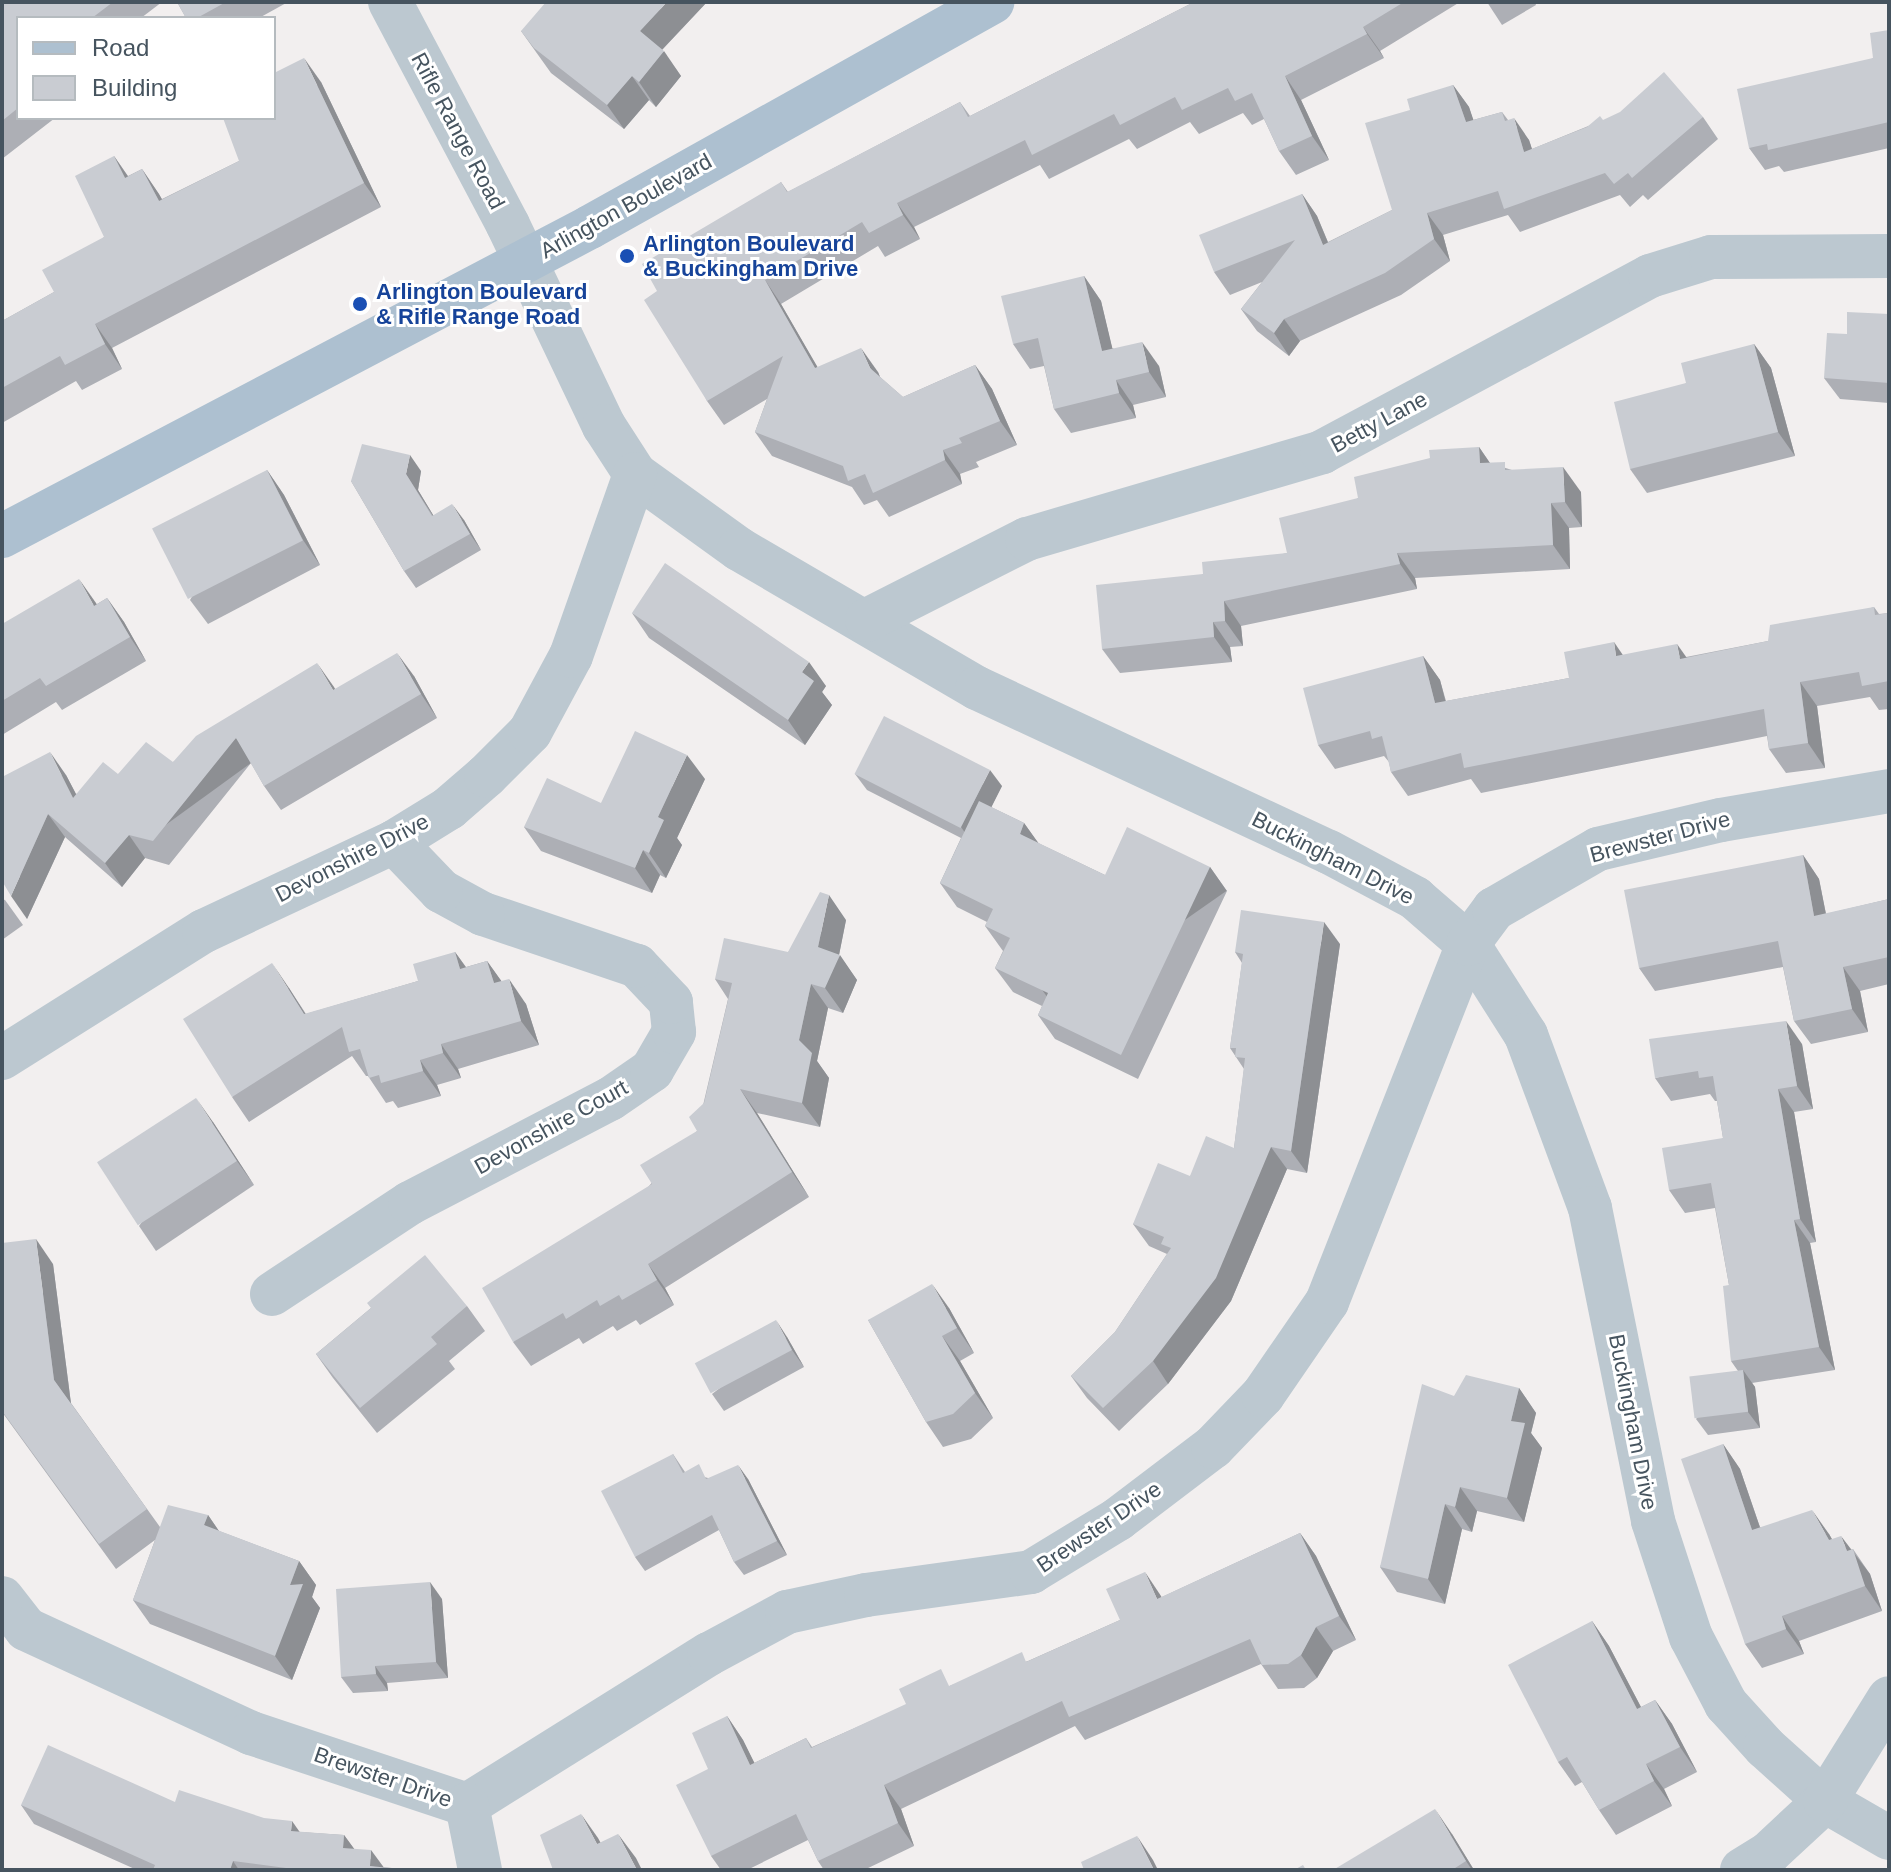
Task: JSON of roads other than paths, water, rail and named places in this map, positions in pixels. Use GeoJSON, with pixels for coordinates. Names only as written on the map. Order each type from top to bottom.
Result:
{"type":"FeatureCollection","features":[{"type":"Feature","properties":{"kind":"main road","name":"Arlington Boulevard"},"geometry":{"type":"LineString","coordinates":[[2,536],[524,261],[992,2]]}},
{"type":"Feature","properties":{"kind":"street","name":"Rifle Range Road"},"geometry":{"type":"LineString","coordinates":[[390,2],[524,261]]}},
{"type":"Feature","properties":{"kind":"street","name":"Betty Lane"},"geometry":{"type":"LineString","coordinates":[[867,620],[1027,539],[1322,452],[1650,276],[1711,257],[1889,256]]}},
{"type":"Feature","properties":{"kind":"street","name":"Buckingham Drive"},"geometry":{"type":"LineString","coordinates":[[524,261],[604,426],[635,474],[739,549],[867,620],[977,688],[1353,865],[1415,898],[1468,944],[1526,1035],[1590,1208],[1653,1521],[1691,1637],[1726,1704],[1825,1801],[1889,1838]]}},
{"type":"Feature","properties":{"kind":"street","name":"Devonshire Drive"},"geometry":{"type":"LineString","coordinates":[[2,1058],[204,931],[394,842],[449,808],[530,732],[571,656],[635,474]]}},
{"type":"Feature","properties":{"kind":"street","name":"Brewster Drive"},"geometry":{"type":"LineString","coordinates":[[2,1598],[26,1629],[251,1733],[467,1805],[709,1654],[787,1612],[866,1595],[1031,1572],[1118,1519],[1213,1447],[1263,1395],[1327,1302],[1468,944],[1494,909],[1598,849],[1721,820],[1889,791]]}},
{"type":"Feature","properties":{"kind":"street","name":"Devonshire Court"},"geometry":{"type":"LineString","coordinates":[[272,1294],[410,1203],[610,1099],[652,1070],[674,1032],[671,1002],[637,966],[483,914],[441,891],[394,842]]}},
{"type":"Feature","properties":{"kind":"street"},"geometry":{"type":"LineString","coordinates":[[1742,1870],[1769,1853],[1825,1801],[1889,1698]]}},
{"type":"Feature","properties":{"kind":"street"},"geometry":{"type":"LineString","coordinates":[[467,1805],[480,1870]]}},
{"type":"Feature","properties":{"kind":"place","name":"Arlington Boulevard & Buckingham Drive"},"geometry":{"type":"Point","coordinates":[627,256]}},
{"type":"Feature","properties":{"kind":"place","name":"Arlington Boulevard & Rifle Range Road"},"geometry":{"type":"Point","coordinates":[360,304]}}]}
